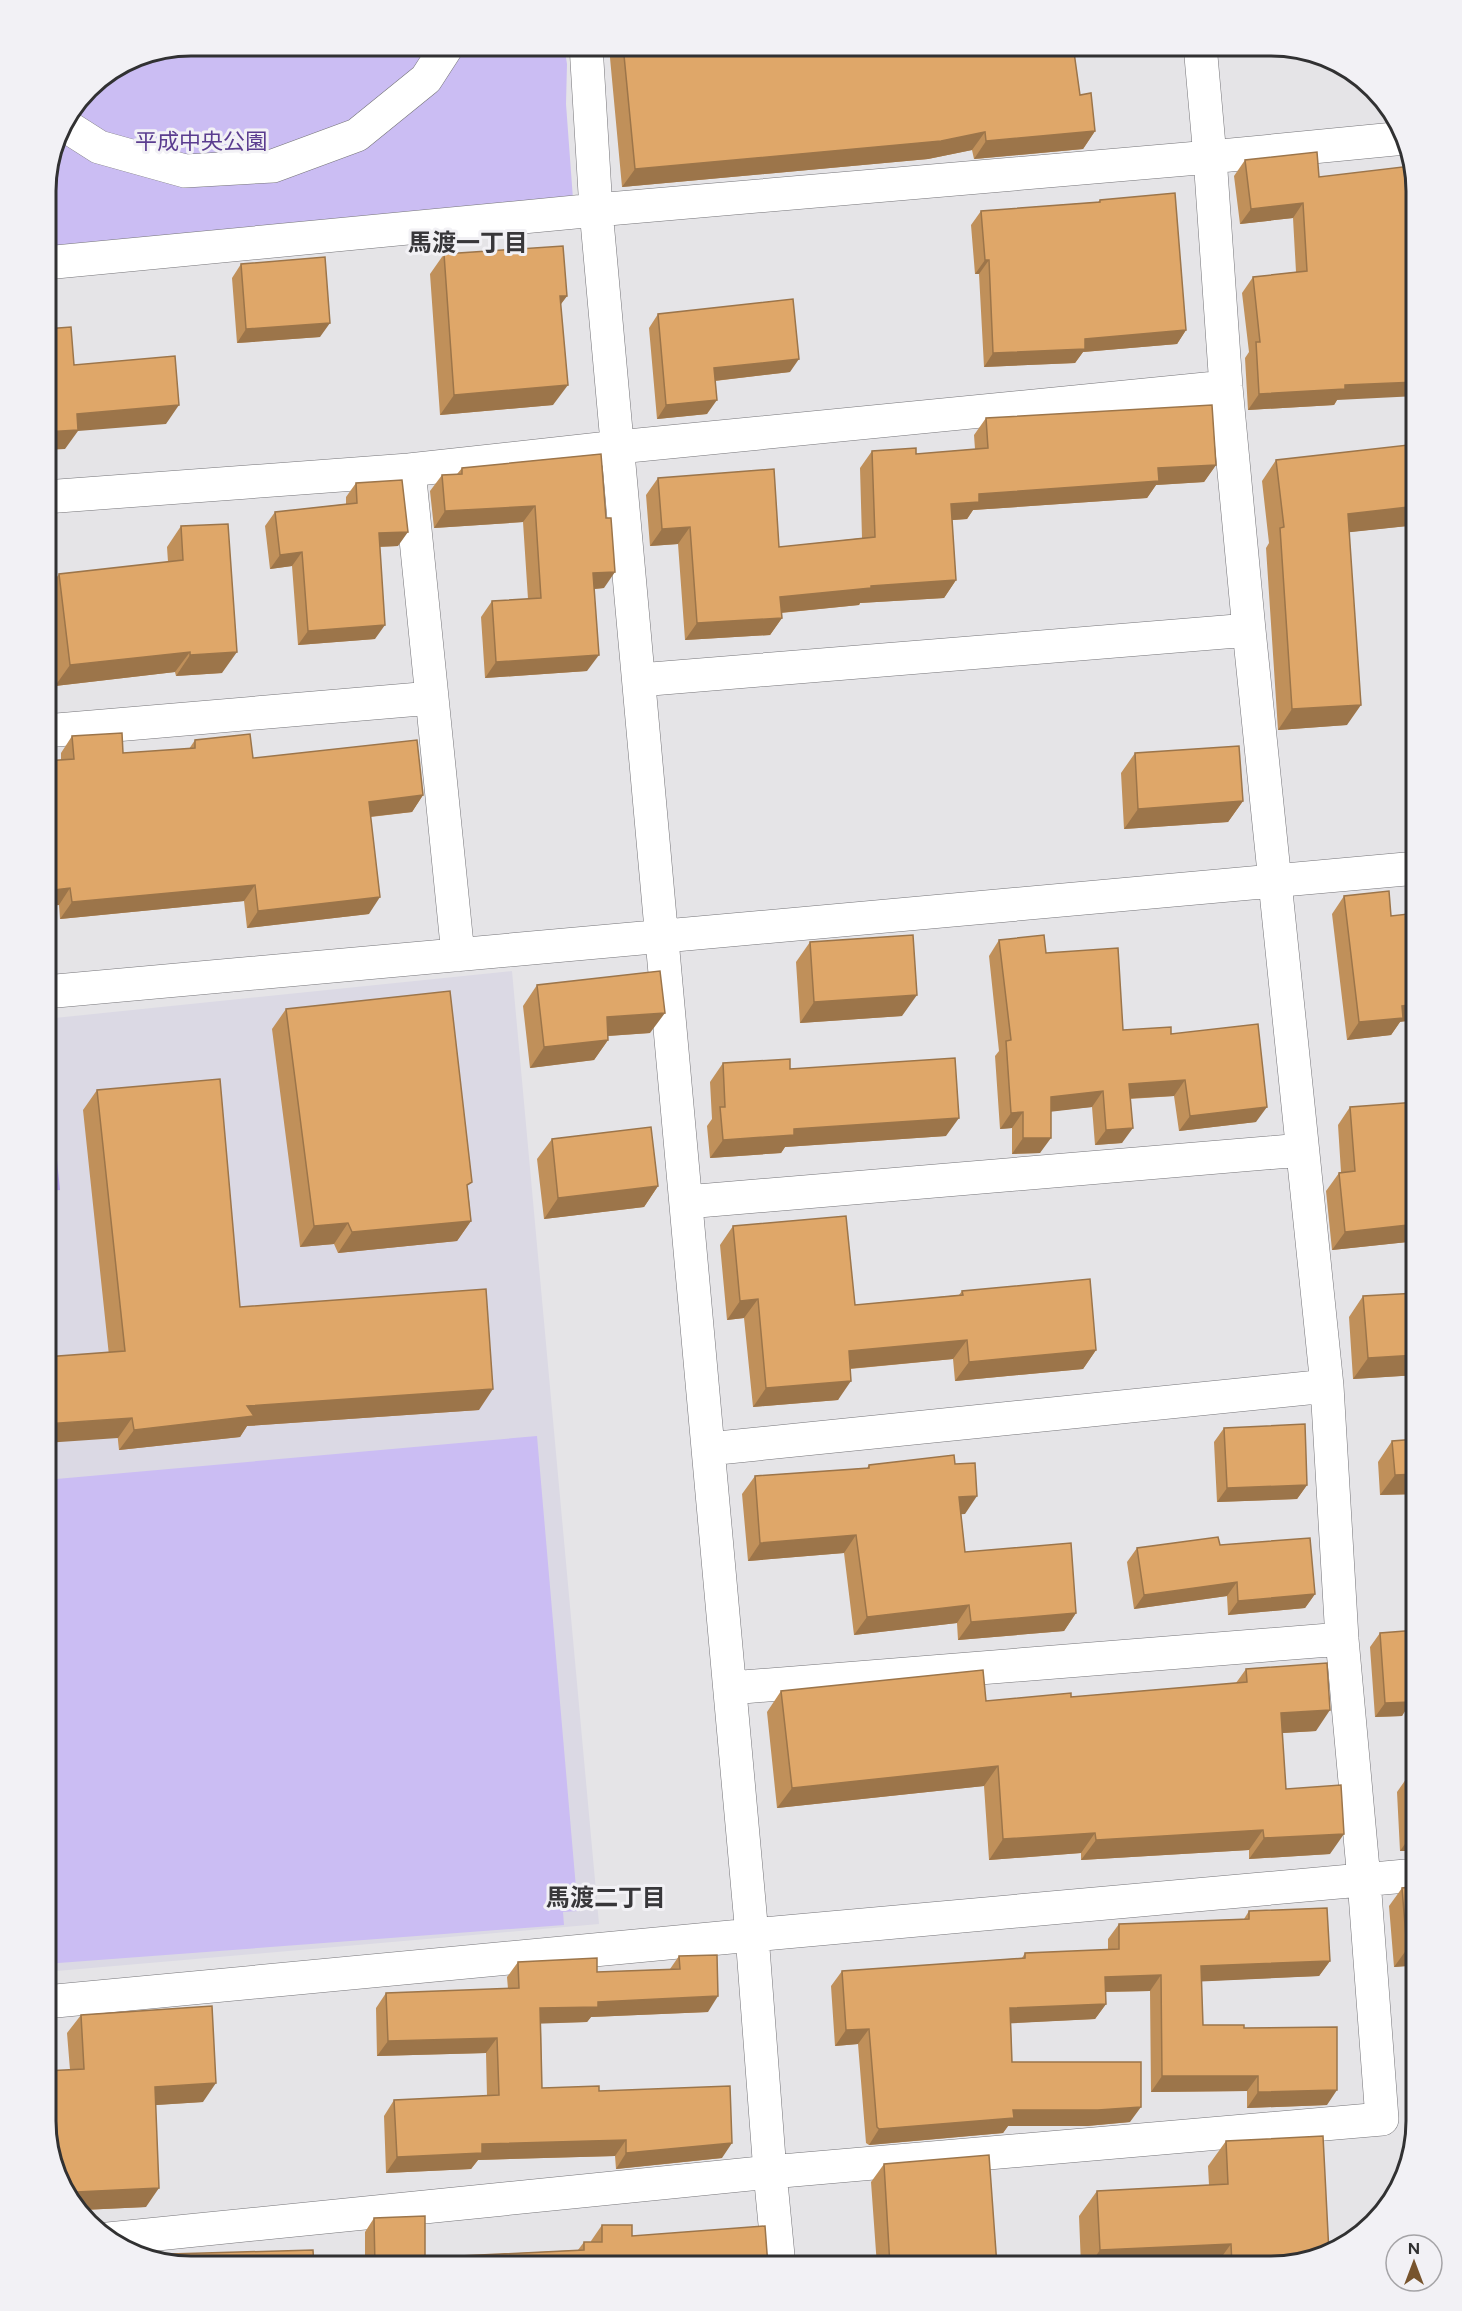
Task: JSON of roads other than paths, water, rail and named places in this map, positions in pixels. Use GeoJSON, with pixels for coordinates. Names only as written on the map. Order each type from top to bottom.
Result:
{"type":"FeatureCollection","features":[{"type":"Feature","properties":{"kind":"street"},"geometry":{"type":"LineString","coordinates":[[70,129],[99,147],[185,171],[273,166],[357,135],[426,79],[441,56]]}},
{"type":"Feature","properties":{"kind":"street"},"geometry":{"type":"LineString","coordinates":[[587,56],[597,210],[752,1935],[778,2256]]}},
{"type":"Feature","properties":{"kind":"street"},"geometry":{"type":"LineString","coordinates":[[123,2237],[770,2172],[1382,2119],[1364,1880],[1342,1639],[1327,1386],[1249,630],[1226,387],[1201,56]]}},
{"type":"Feature","properties":{"kind":"street"},"geometry":{"type":"LineString","coordinates":[[56,262],[243,236],[597,210],[1396,139]]}},
{"type":"Feature","properties":{"kind":"street"},"geometry":{"type":"LineString","coordinates":[[56,496],[409,470],[1226,387]]}},
{"type":"Feature","properties":{"kind":"street"},"geometry":{"type":"LineString","coordinates":[[409,470],[459,955]]}},
{"type":"Feature","properties":{"kind":"street"},"geometry":{"type":"LineString","coordinates":[[639,680],[1249,630]]}},
{"type":"Feature","properties":{"kind":"street"},"geometry":{"type":"LineString","coordinates":[[56,730],[432,698]]}},
{"type":"Feature","properties":{"kind":"street"},"geometry":{"type":"LineString","coordinates":[[56,991],[1406,869]]}},
{"type":"Feature","properties":{"kind":"street"},"geometry":{"type":"LineString","coordinates":[[686,1202],[1302,1150]]}},
{"type":"Feature","properties":{"kind":"street"},"geometry":{"type":"LineString","coordinates":[[708,1449],[1327,1386]]}},
{"type":"Feature","properties":{"kind":"street"},"geometry":{"type":"LineString","coordinates":[[729,1688],[1342,1639]]}},
{"type":"Feature","properties":{"kind":"street"},"geometry":{"type":"LineString","coordinates":[[56,2001],[1406,1876]]}},
{"type":"Feature","properties":{"kind":"district","name":"馬渡一丁目"},"geometry":{"type":"Point","coordinates":[468,243]}},
{"type":"Feature","properties":{"kind":"district","name":"馬渡二丁目"},"geometry":{"type":"Point","coordinates":[606,1898]}},
{"type":"Feature","properties":{"kind":"park label","name":"平成中央公園"},"geometry":{"type":"Point","coordinates":[201,141]}}]}
